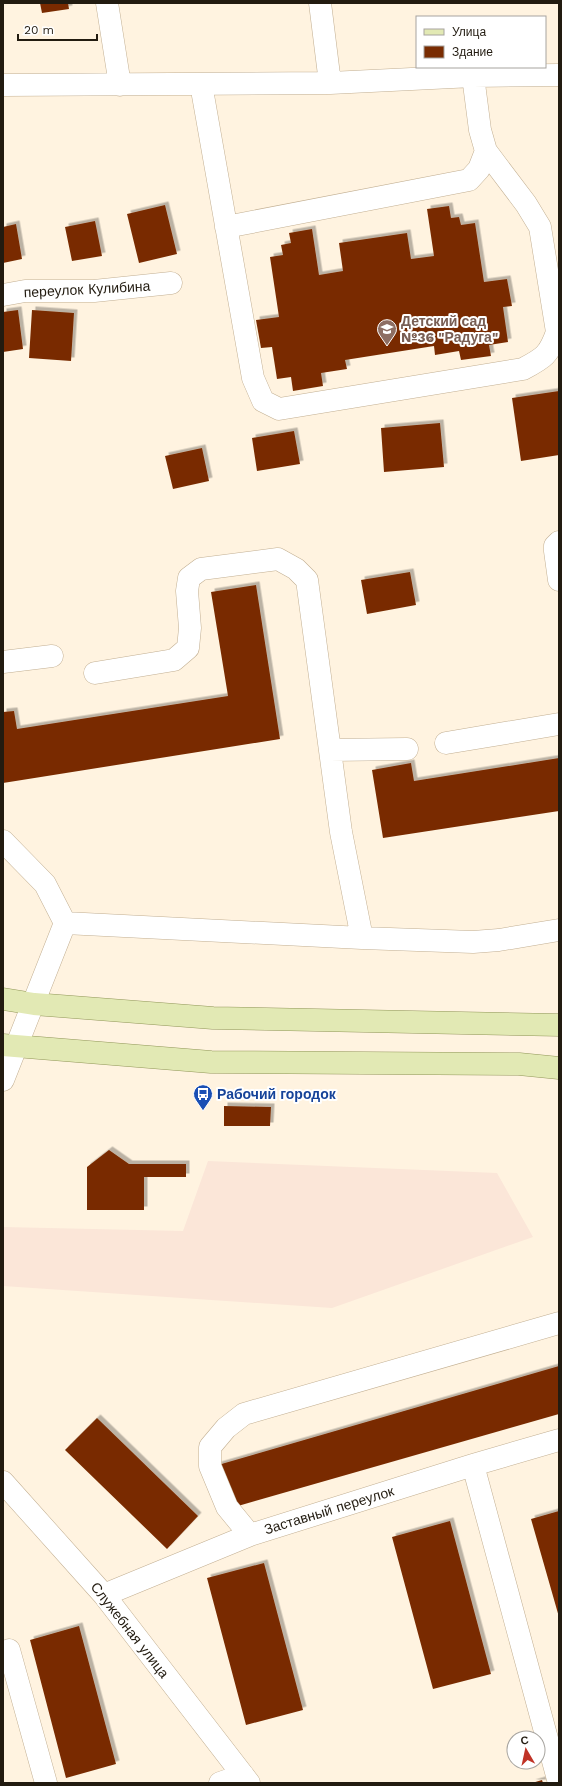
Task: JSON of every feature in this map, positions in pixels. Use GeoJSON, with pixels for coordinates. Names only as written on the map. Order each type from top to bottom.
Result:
{"type":"FeatureCollection","features":[{"type":"Feature","properties":{"kind":"main road"},"geometry":{"type":"LineString","coordinates":[[3,999],[34,1004],[213,1018],[559,1025]]}},
{"type":"Feature","properties":{"kind":"main road"},"geometry":{"type":"LineString","coordinates":[[10,1046],[211,1062],[519,1064],[559,1068]]}},
{"type":"Feature","properties":{"kind":"street"},"geometry":{"type":"LineString","coordinates":[[107,3],[120,85]]}},
{"type":"Feature","properties":{"kind":"street"},"geometry":{"type":"LineString","coordinates":[[320,3],[330,83]]}},
{"type":"Feature","properties":{"kind":"street"},"geometry":{"type":"LineString","coordinates":[[3,85],[330,83],[473,76],[559,75]]}},
{"type":"Feature","properties":{"kind":"street"},"geometry":{"type":"LineString","coordinates":[[201,84],[252,378],[263,401],[279,409],[523,368],[539,360],[551,348],[557,332],[540,227],[526,204],[486,151],[480,130],[473,76]]}},
{"type":"Feature","properties":{"kind":"street"},"geometry":{"type":"LineString","coordinates":[[226,227],[469,180],[479,169],[486,151]]}},
{"type":"Feature","properties":{"kind":"street","name":"переулок Кулибина"},"geometry":{"type":"LineString","coordinates":[[3,295],[25,292],[94,291],[171,283]]}},
{"type":"Feature","properties":{"kind":"street"},"geometry":{"type":"LineString","coordinates":[[559,542],[555,551],[559,580]]}},
{"type":"Feature","properties":{"kind":"street"},"geometry":{"type":"LineString","coordinates":[[95,673],[174,660],[188,648],[190,628],[187,590],[189,578],[201,569],[278,559],[296,569],[307,580],[341,832],[362,938]]}},
{"type":"Feature","properties":{"kind":"street"},"geometry":{"type":"LineString","coordinates":[[3,662],[52,656]]}},
{"type":"Feature","properties":{"kind":"street"},"geometry":{"type":"LineString","coordinates":[[446,743],[559,724]]}},
{"type":"Feature","properties":{"kind":"street"},"geometry":{"type":"LineString","coordinates":[[330,750],[407,748]]}},
{"type":"Feature","properties":{"kind":"street"},"geometry":{"type":"LineString","coordinates":[[3,841],[45,884],[65,923],[34,1004],[10,1046],[3,1080]]}},
{"type":"Feature","properties":{"kind":"street"},"geometry":{"type":"LineString","coordinates":[[65,923],[473,942],[499,940],[559,930]]}},
{"type":"Feature","properties":{"kind":"street"},"geometry":{"type":"LineString","coordinates":[[250,1535],[227,1507],[210,1466],[210,1447],[226,1428],[244,1414],[559,1323]]}},
{"type":"Feature","properties":{"kind":"street","name":"Заставный переулок"},"geometry":{"type":"LineString","coordinates":[[104,1595],[250,1535],[473,1465],[559,1440]]}},
{"type":"Feature","properties":{"kind":"street"},"geometry":{"type":"LineString","coordinates":[[473,1465],[559,1783]]}},
{"type":"Feature","properties":{"kind":"street","name":"Служебная улица"},"geometry":{"type":"LineString","coordinates":[[3,1482],[104,1595],[246,1779]]}},
{"type":"Feature","properties":{"kind":"street"},"geometry":{"type":"LineString","coordinates":[[9,1650],[46,1783]]}},
{"type":"Feature","properties":{"kind":"street"},"geometry":{"type":"LineString","coordinates":[[220,1783],[246,1779]]}},
{"type":"Feature","properties":{"kind":"shaded area"},"geometry":{"type":"Polygon","coordinates":[[[208,1161],[497,1173],[533,1237],[332,1308],[3,1286],[3,1227],[183,1231],[208,1161]]]}},
{"type":"Feature","properties":{"kind":"building"},"geometry":{"type":"Polygon","coordinates":[[[40,3],[68,3],[69,9],[42,13],[40,3]]]}},
{"type":"Feature","properties":{"kind":"building"},"geometry":{"type":"Polygon","coordinates":[[[165,205],[177,254],[139,263],[127,214],[165,205]]]}},
{"type":"Feature","properties":{"kind":"building"},"geometry":{"type":"Polygon","coordinates":[[[449,206],[451,218],[459,217],[461,225],[475,223],[484,282],[507,279],[512,306],[503,307],[508,342],[489,345],[491,356],[461,360],[459,351],[435,355],[434,346],[345,360],[347,369],[321,373],[323,386],[293,391],[291,377],[277,379],[272,347],[261,348],[256,320],[279,317],[270,257],[283,255],[281,245],[291,243],[289,233],[312,229],[319,275],[343,271],[339,243],[407,233],[411,259],[434,256],[427,209],[449,206]]]}},
{"type":"Feature","properties":{"kind":"building"},"geometry":{"type":"Polygon","coordinates":[[[95,221],[102,256],[72,261],[65,227],[95,221]]]}},
{"type":"Feature","properties":{"kind":"building"},"geometry":{"type":"Polygon","coordinates":[[[16,224],[22,259],[3,263],[3,227],[16,224]]]}},
{"type":"Feature","properties":{"kind":"building"},"geometry":{"type":"Polygon","coordinates":[[[18,310],[23,349],[3,352],[3,312],[18,310]]]}},
{"type":"Feature","properties":{"kind":"building"},"geometry":{"type":"Polygon","coordinates":[[[32,310],[74,313],[71,361],[29,358],[32,310]]]}},
{"type":"Feature","properties":{"kind":"building"},"geometry":{"type":"Polygon","coordinates":[[[559,391],[559,455],[521,461],[512,398],[559,391]]]}},
{"type":"Feature","properties":{"kind":"building"},"geometry":{"type":"Polygon","coordinates":[[[440,423],[444,467],[384,472],[381,428],[440,423]]]}},
{"type":"Feature","properties":{"kind":"building"},"geometry":{"type":"Polygon","coordinates":[[[294,431],[300,464],[257,471],[252,438],[294,431]]]}},
{"type":"Feature","properties":{"kind":"building"},"geometry":{"type":"Polygon","coordinates":[[[202,448],[209,481],[173,489],[165,456],[202,448]]]}},
{"type":"Feature","properties":{"kind":"building"},"geometry":{"type":"Polygon","coordinates":[[[410,572],[416,605],[367,614],[361,580],[410,572]]]}},
{"type":"Feature","properties":{"kind":"building"},"geometry":{"type":"Polygon","coordinates":[[[256,585],[280,739],[3,783],[3,712],[14,711],[17,729],[228,696],[211,592],[256,585]]]}},
{"type":"Feature","properties":{"kind":"building"},"geometry":{"type":"Polygon","coordinates":[[[559,758],[559,811],[383,838],[372,770],[411,763],[414,781],[559,758]]]}},
{"type":"Feature","properties":{"kind":"building"},"geometry":{"type":"Polygon","coordinates":[[[224,1106],[271,1107],[270,1126],[224,1126],[224,1106]]]}},
{"type":"Feature","properties":{"kind":"building"},"geometry":{"type":"Polygon","coordinates":[[[109,1150],[129,1164],[186,1164],[186,1177],[144,1177],[144,1210],[87,1210],[87,1167],[109,1150]]]}},
{"type":"Feature","properties":{"kind":"building"},"geometry":{"type":"Polygon","coordinates":[[[559,1366],[559,1414],[231,1508],[218,1465],[559,1366]]]}},
{"type":"Feature","properties":{"kind":"building"},"geometry":{"type":"Polygon","coordinates":[[[97,1418],[198,1516],[167,1549],[65,1450],[97,1418]]]}},
{"type":"Feature","properties":{"kind":"building"},"geometry":{"type":"Polygon","coordinates":[[[559,1511],[559,1617],[531,1519],[559,1511]]]}},
{"type":"Feature","properties":{"kind":"building"},"geometry":{"type":"Polygon","coordinates":[[[450,1521],[491,1674],[433,1689],[392,1537],[450,1521]]]}},
{"type":"Feature","properties":{"kind":"building"},"geometry":{"type":"Polygon","coordinates":[[[264,1563],[303,1710],[246,1725],[207,1578],[264,1563]]]}},
{"type":"Feature","properties":{"kind":"building"},"geometry":{"type":"Polygon","coordinates":[[[79,1626],[116,1764],[66,1778],[30,1640],[79,1626]]]}},
{"type":"Feature","properties":{"kind":"building"},"geometry":{"type":"Polygon","coordinates":[[[542,1780],[543,1783],[532,1783],[542,1780]]]}},
{"type":"Feature","properties":{"kind":"place","name":"Детский сад №36 \"Радуга\""},"geometry":{"type":"Point","coordinates":[387,346]}},
{"type":"Feature","properties":{"kind":"place","name":"Рабочий городок"},"geometry":{"type":"Point","coordinates":[203,1111]}}]}
